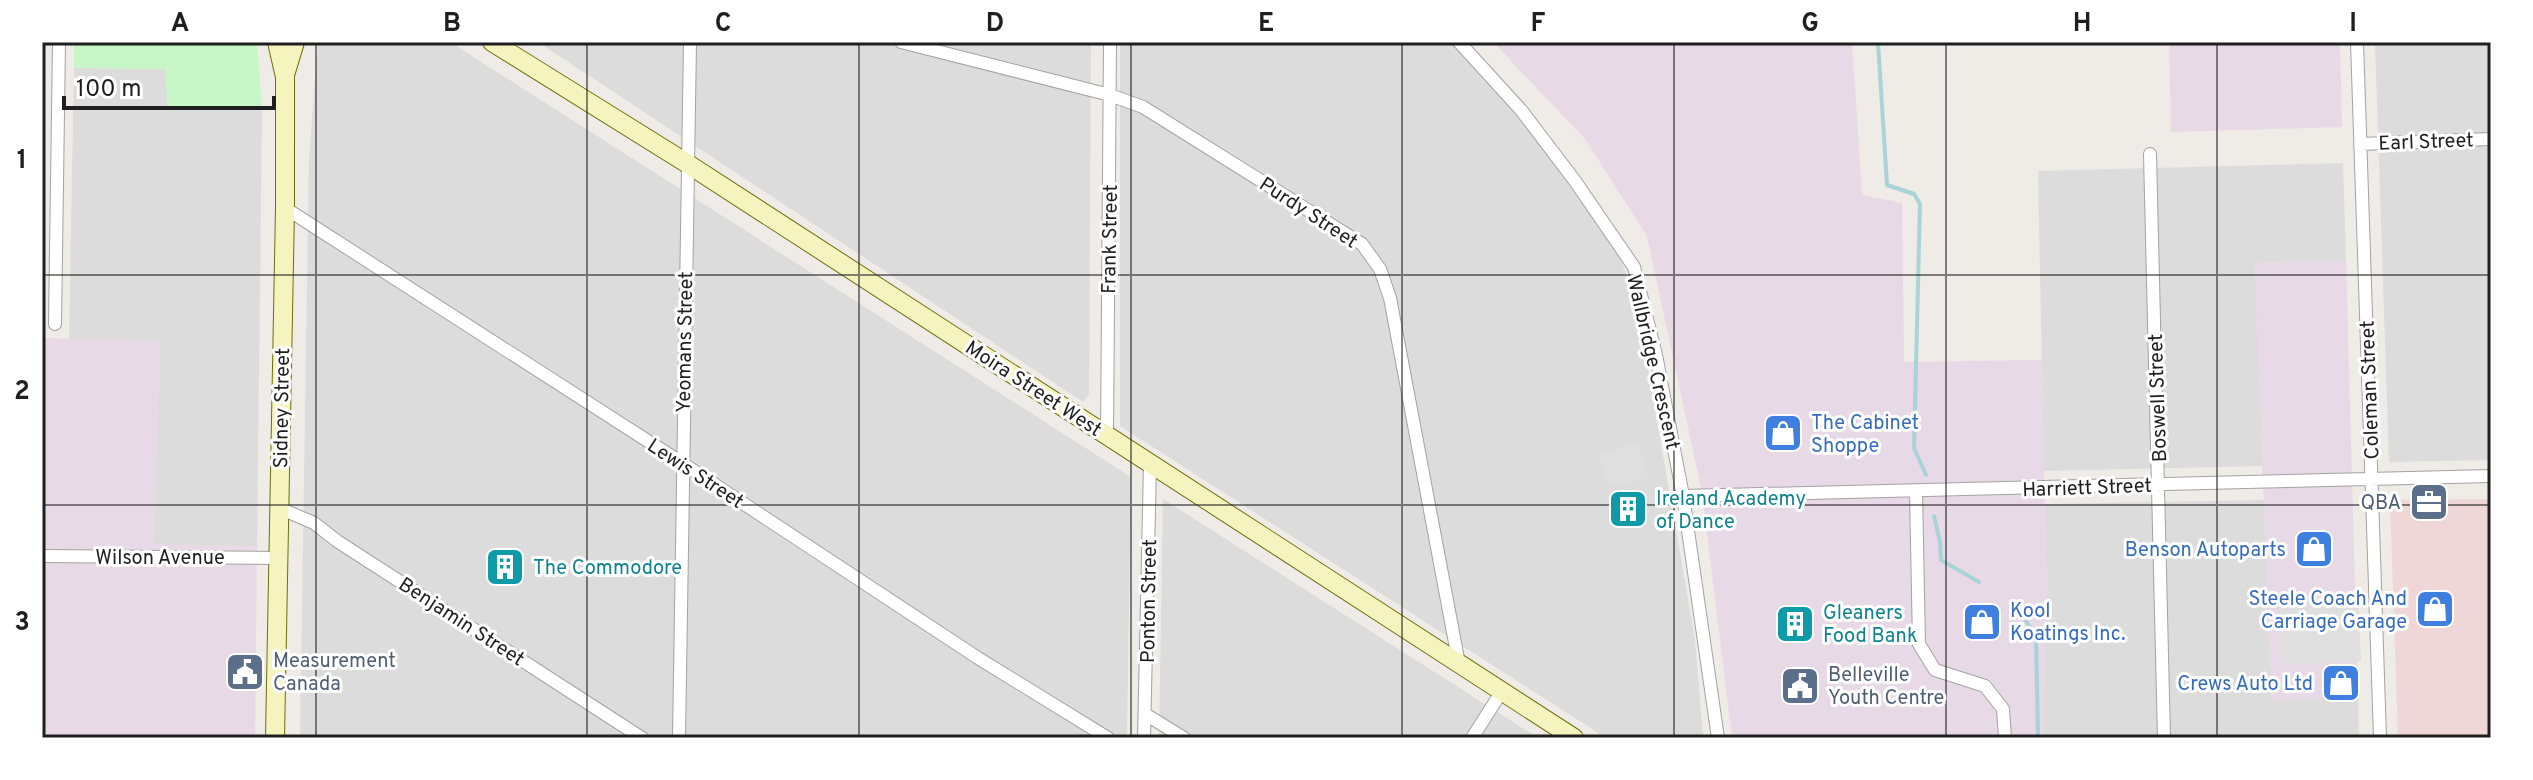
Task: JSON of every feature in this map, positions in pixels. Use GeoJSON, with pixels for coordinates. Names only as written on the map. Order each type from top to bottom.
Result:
{"type":"FeatureCollection","features":[{"type":"Feature","properties":{"kind":"main road","name":"Sidney Street"},"geometry":{"type":"LineString","coordinates":[[275,738],[285,208],[285,77],[277,42]]}},
{"type":"Feature","properties":{"kind":"main road","name":"Sidney Street"},"geometry":{"type":"LineString","coordinates":[[285,77],[295,42]]}},
{"type":"Feature","properties":{"kind":"main road","name":"Moira Street West"},"geometry":{"type":"LineString","coordinates":[[492,42],[688,164],[1574,738]]}},
{"type":"Feature","properties":{"kind":"street"},"geometry":{"type":"LineString","coordinates":[[55,324],[59,42]]}},
{"type":"Feature","properties":{"kind":"street","name":"Yeomans Street"},"geometry":{"type":"LineString","coordinates":[[679,738],[690,42]]}},
{"type":"Feature","properties":{"kind":"street","name":"Purdy Street"},"geometry":{"type":"LineString","coordinates":[[901,42],[1110,95],[1143,107],[1362,244],[1380,269],[1390,298],[1459,664]]}},
{"type":"Feature","properties":{"kind":"street","name":"Frank Street"},"geometry":{"type":"LineString","coordinates":[[1107,435],[1110,42]]}},
{"type":"Feature","properties":{"kind":"street","name":"Wallbridge Crescent"},"geometry":{"type":"LineString","coordinates":[[1459,42],[1521,110],[1634,267],[1656,355],[1683,496],[1718,738]]}},
{"type":"Feature","properties":{"kind":"street","name":"Coleman Street"},"geometry":{"type":"LineString","coordinates":[[2357,42],[2380,738]]}},
{"type":"Feature","properties":{"kind":"street","name":"Earl Street"},"geometry":{"type":"LineString","coordinates":[[2360,144],[2491,139]]}},
{"type":"Feature","properties":{"kind":"street","name":"Boswell Street"},"geometry":{"type":"LineString","coordinates":[[2150,154],[2164,738]]}},
{"type":"Feature","properties":{"kind":"street","name":"Lewis Street"},"geometry":{"type":"LineString","coordinates":[[285,208],[978,658],[1108,738]]}},
{"type":"Feature","properties":{"kind":"street","name":"Ponton Street"},"geometry":{"type":"LineString","coordinates":[[1144,738],[1150,464]]}},
{"type":"Feature","properties":{"kind":"street","name":"Harriett Street"},"geometry":{"type":"LineString","coordinates":[[1683,496],[2491,476]]}},
{"type":"Feature","properties":{"kind":"street"},"geometry":{"type":"LineString","coordinates":[[1916,492],[1919,644],[1935,670],[1985,686],[2003,709],[2005,738]]}},
{"type":"Feature","properties":{"kind":"street","name":"Benjamin Street"},"geometry":{"type":"LineString","coordinates":[[279,508],[314,523],[337,541],[642,738]]}},
{"type":"Feature","properties":{"kind":"street","name":"Wilson Avenue"},"geometry":{"type":"LineString","coordinates":[[42,556],[279,558]]}},
{"type":"Feature","properties":{"kind":"street"},"geometry":{"type":"LineString","coordinates":[[1472,738],[1502,691]]}},
{"type":"Feature","properties":{"kind":"street"},"geometry":{"type":"LineString","coordinates":[[1145,714],[1184,738]]}},
{"type":"Feature","properties":{"kind":"shaded area"},"geometry":{"type":"Polygon","coordinates":[[[318,42],[450,42],[1131,477],[1127,738],[300,738],[309,158],[318,42]]]}},
{"type":"Feature","properties":{"kind":"shaded area"},"geometry":{"type":"Polygon","coordinates":[[[538,42],[1091,42],[1089,394],[1083,402],[538,42]]]}},
{"type":"Feature","properties":{"kind":"shaded area"},"geometry":{"type":"Polygon","coordinates":[[[1120,42],[1452,42],[1494,83],[1536,133],[1619,254],[1637,306],[1695,640],[1703,738],[1606,738],[1120,426],[1120,42]]]}},
{"type":"Feature","properties":{"kind":"shaded area"},"geometry":{"type":"Polygon","coordinates":[[[1493,42],[1852,42],[1862,195],[1902,203],[1904,362],[2042,360],[2047,613],[2042,738],[1732,738],[1702,492],[1647,236],[1585,139],[1493,42]]]}},
{"type":"Feature","properties":{"kind":"shaded area"},"geometry":{"type":"Polygon","coordinates":[[[2169,42],[2340,42],[2342,127],[2171,132],[2169,42]]]}},
{"type":"Feature","properties":{"kind":"shaded area"},"geometry":{"type":"Polygon","coordinates":[[[2375,42],[2491,42],[2491,460],[2389,462],[2375,42]]]}},
{"type":"Feature","properties":{"kind":"shaded area"},"geometry":{"type":"Polygon","coordinates":[[[74,68],[167,69],[167,109],[262,110],[257,546],[153,545],[160,342],[69,339],[74,68]]]}},
{"type":"Feature","properties":{"kind":"shaded area"},"geometry":{"type":"Polygon","coordinates":[[[2343,163],[2346,260],[2255,263],[2263,466],[2044,471],[2038,171],[2343,163]]]}},
{"type":"Feature","properties":{"kind":"shaded area"},"geometry":{"type":"Polygon","coordinates":[[[2346,260],[2358,697],[2271,700],[2255,263],[2346,260]]]}},
{"type":"Feature","properties":{"kind":"shaded area"},"geometry":{"type":"Polygon","coordinates":[[[42,338],[160,341],[153,544],[257,546],[255,738],[42,738],[42,338]]]}},
{"type":"Feature","properties":{"kind":"shaded area"},"geometry":{"type":"Polygon","coordinates":[[[1638,442],[1648,478],[1608,487],[1597,454],[1638,442]]]}},
{"type":"Feature","properties":{"kind":"shaded area"},"geometry":{"type":"Polygon","coordinates":[[[1163,499],[1538,738],[1159,738],[1163,499]]]}},
{"type":"Feature","properties":{"kind":"shaded area"},"geometry":{"type":"Polygon","coordinates":[[[2491,499],[2491,738],[2398,738],[2390,500],[2491,499]]]}},
{"type":"Feature","properties":{"kind":"shaded area"},"geometry":{"type":"Polygon","coordinates":[[[2264,500],[2271,699],[2358,697],[2359,738],[2042,738],[2047,613],[2045,504],[2264,500]]]}},
{"type":"Feature","properties":{"kind":"shaded area"},"geometry":{"type":"Polygon","coordinates":[[[2358,597],[2361,661],[2283,664],[2280,601],[2358,597]]]}},
{"type":"Feature","properties":{"kind":"green space"},"geometry":{"type":"Polygon","coordinates":[[[74,42],[257,42],[262,110],[167,109],[166,69],[74,68],[74,42]]]}},
{"type":"Feature","properties":{"kind":"waterway"},"geometry":{"type":"LineString","coordinates":[[1878,42],[1887,185],[1914,194],[1920,204],[1914,448],[1926,475]]}},
{"type":"Feature","properties":{"kind":"waterway"},"geometry":{"type":"LineString","coordinates":[[1934,516],[1941,560],[1979,582]]}},
{"type":"Feature","properties":{"kind":"waterway"},"geometry":{"type":"LineString","coordinates":[[2018,609],[2036,636],[2038,738]]}},
{"type":"Feature","properties":{"kind":"place","name":"The Cabinet Shoppe"},"geometry":{"type":"Point","coordinates":[1783,433]}},
{"type":"Feature","properties":{"kind":"place","name":"QBA"},"geometry":{"type":"Point","coordinates":[2429,502]}},
{"type":"Feature","properties":{"kind":"place","name":"Ireland Academy of Dance"},"geometry":{"type":"Point","coordinates":[1628,509]}},
{"type":"Feature","properties":{"kind":"place","name":"Benson Autoparts"},"geometry":{"type":"Point","coordinates":[2314,549]}},
{"type":"Feature","properties":{"kind":"place","name":"The Commodore"},"geometry":{"type":"Point","coordinates":[505,567]}},
{"type":"Feature","properties":{"kind":"place","name":"Steele Coach And Carriage Garage"},"geometry":{"type":"Point","coordinates":[2435,609]}},
{"type":"Feature","properties":{"kind":"place","name":"Kool Koatings Inc."},"geometry":{"type":"Point","coordinates":[1982,622]}},
{"type":"Feature","properties":{"kind":"place","name":"Gleaners Food Bank"},"geometry":{"type":"Point","coordinates":[1795,624]}},
{"type":"Feature","properties":{"kind":"place","name":"Measurement Canada"},"geometry":{"type":"Point","coordinates":[245,672]}},
{"type":"Feature","properties":{"kind":"place","name":"Crews Auto Ltd"},"geometry":{"type":"Point","coordinates":[2341,683]}},
{"type":"Feature","properties":{"kind":"place","name":"Belleville Youth Centre"},"geometry":{"type":"Point","coordinates":[1800,686]}}]}
